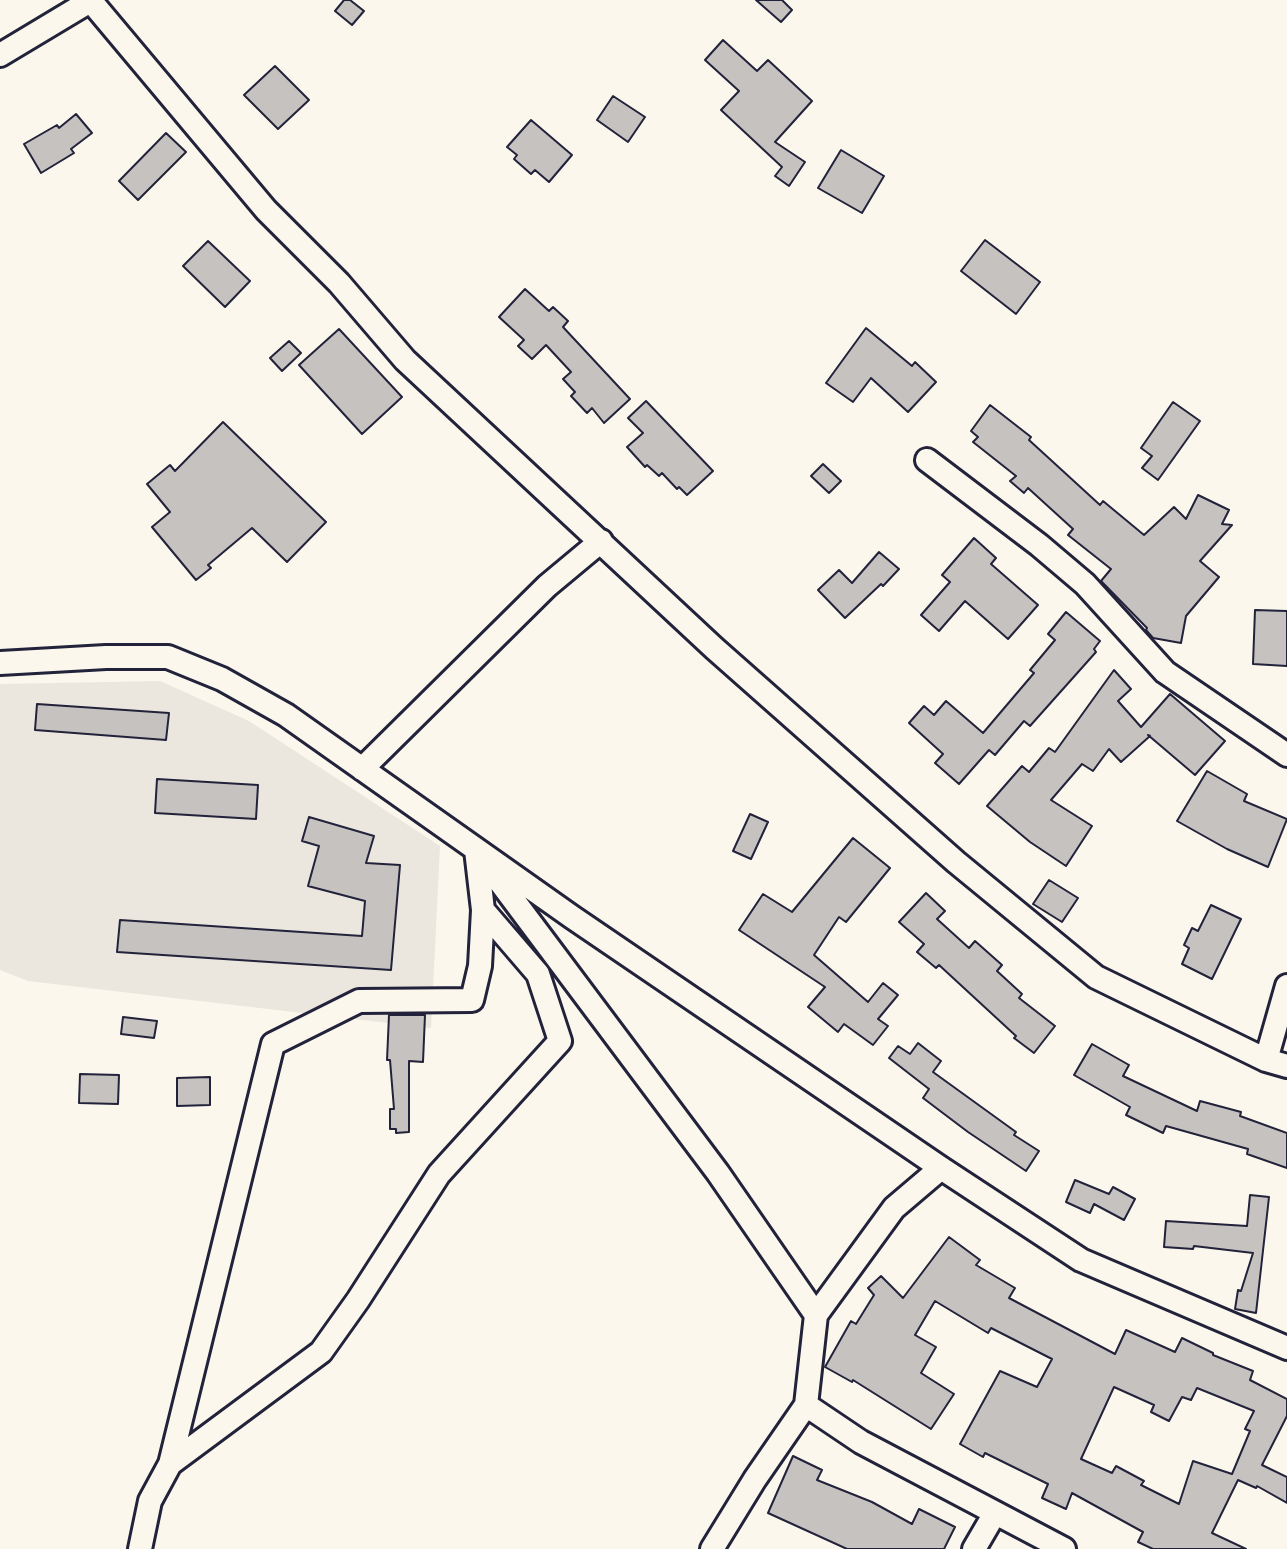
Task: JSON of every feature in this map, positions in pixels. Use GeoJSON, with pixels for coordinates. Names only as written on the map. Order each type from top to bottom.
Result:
{"type":"FeatureCollection","features":[{"type":"Feature","properties":{"kind":"street"},"geometry":{"type":"LineString","coordinates":[[0,55],[90,0],[266,210],[339,283],[405,360],[714,648],[944,852],[1096,977],[1277,1063],[1287,986]]}},
{"type":"Feature","properties":{"kind":"street"},"geometry":{"type":"LineString","coordinates":[[927,460],[1085,584],[1165,672],[1287,755]]}},
{"type":"Feature","properties":{"kind":"street"},"geometry":{"type":"LineString","coordinates":[[362,769],[516,616],[601,541]]}},
{"type":"Feature","properties":{"kind":"street"},"geometry":{"type":"LineString","coordinates":[[0,663],[168,657],[222,679],[273,708],[941,1168],[1081,1260],[1287,1348]]}},
{"type":"Feature","properties":{"kind":"street"},"geometry":{"type":"LineString","coordinates":[[140,1549],[150,1501],[170,1464],[273,1044],[359,1001],[472,1000],[480,966],[483,910],[476,850]]}},
{"type":"Feature","properties":{"kind":"street"},"geometry":{"type":"LineString","coordinates":[[476,850],[718,1173],[816,1315]]}},
{"type":"Feature","properties":{"kind":"street"},"geometry":{"type":"LineString","coordinates":[[170,1464],[321,1352],[439,1174],[560,1041],[538,974],[483,910]]}},
{"type":"Feature","properties":{"kind":"street"},"geometry":{"type":"LineString","coordinates":[[712,1549],[806,1405],[816,1315],[894,1208],[941,1168]]}},
{"type":"Feature","properties":{"kind":"street"},"geometry":{"type":"LineString","coordinates":[[806,1405],[861,1442],[1064,1549]]}},
{"type":"Feature","properties":{"kind":"street"},"geometry":{"type":"LineString","coordinates":[[974,1549],[995,1513]]}},
{"type":"Feature","properties":{"kind":"shaded area"},"geometry":{"type":"Polygon","coordinates":[[[160,681],[249,721],[440,846],[431,1028],[28,981],[0,970],[0,684],[160,681]]]}},
{"type":"Feature","properties":{"kind":"building"},"geometry":{"type":"Polygon","coordinates":[[[344,0],[350,0],[364,11],[352,25],[335,11],[344,0]]]}},
{"type":"Feature","properties":{"kind":"building"},"geometry":{"type":"Polygon","coordinates":[[[756,0],[782,0],[792,10],[781,22],[756,0]]]}},
{"type":"Feature","properties":{"kind":"building"},"geometry":{"type":"Polygon","coordinates":[[[723,40],[757,71],[768,60],[812,101],[775,142],[805,162],[789,186],[775,176],[782,167],[721,110],[739,91],[705,60],[723,40]]]}},
{"type":"Feature","properties":{"kind":"building"},"geometry":{"type":"Polygon","coordinates":[[[275,66],[309,100],[278,129],[244,95],[275,66]]]}},
{"type":"Feature","properties":{"kind":"building"},"geometry":{"type":"Polygon","coordinates":[[[613,96],[645,117],[628,142],[597,120],[613,96]]]}},
{"type":"Feature","properties":{"kind":"building"},"geometry":{"type":"Polygon","coordinates":[[[76,114],[92,133],[71,149],[74,153],[41,173],[24,144],[57,125],[59,128],[76,114]]]}},
{"type":"Feature","properties":{"kind":"building"},"geometry":{"type":"Polygon","coordinates":[[[531,120],[572,155],[549,182],[535,170],[531,174],[514,159],[517,155],[507,147],[531,120]]]}},
{"type":"Feature","properties":{"kind":"building"},"geometry":{"type":"Polygon","coordinates":[[[166,133],[186,152],[138,200],[119,181],[166,133]]]}},
{"type":"Feature","properties":{"kind":"building"},"geometry":{"type":"Polygon","coordinates":[[[841,150],[884,176],[862,213],[818,188],[841,150]]]}},
{"type":"Feature","properties":{"kind":"building"},"geometry":{"type":"Polygon","coordinates":[[[985,240],[1040,282],[1016,314],[961,271],[985,240]]]}},
{"type":"Feature","properties":{"kind":"building"},"geometry":{"type":"Polygon","coordinates":[[[208,241],[250,281],[225,307],[183,266],[208,241]]]}},
{"type":"Feature","properties":{"kind":"building"},"geometry":{"type":"Polygon","coordinates":[[[525,289],[549,311],[553,307],[568,321],[563,327],[630,399],[604,423],[592,408],[587,413],[571,396],[575,392],[563,379],[571,372],[546,345],[532,359],[518,346],[524,340],[499,317],[525,289]]]}},
{"type":"Feature","properties":{"kind":"building"},"geometry":{"type":"Polygon","coordinates":[[[866,328],[912,366],[915,362],[936,382],[908,412],[871,378],[853,402],[826,383],[866,328]]]}},
{"type":"Feature","properties":{"kind":"building"},"geometry":{"type":"Polygon","coordinates":[[[339,329],[402,397],[362,434],[299,365],[339,329]]]}},
{"type":"Feature","properties":{"kind":"building"},"geometry":{"type":"Polygon","coordinates":[[[289,341],[301,353],[282,371],[270,358],[289,341]]]}},
{"type":"Feature","properties":{"kind":"building"},"geometry":{"type":"Polygon","coordinates":[[[646,401],[713,471],[687,495],[662,473],[659,476],[647,465],[645,467],[627,447],[643,433],[628,418],[646,401]]]}},
{"type":"Feature","properties":{"kind":"building"},"geometry":{"type":"Polygon","coordinates":[[[1173,402],[1200,421],[1158,480],[1142,468],[1152,456],[1141,448],[1173,402]]]}},
{"type":"Feature","properties":{"kind":"building"},"geometry":{"type":"Polygon","coordinates":[[[990,405],[1031,437],[1029,440],[1100,505],[1103,501],[1144,535],[1174,507],[1186,519],[1198,495],[1229,510],[1222,524],[1232,525],[1200,561],[1219,577],[1186,616],[1181,643],[1153,638],[1101,581],[1111,569],[1068,535],[1073,529],[1028,488],[1024,493],[1010,481],[1016,476],[973,442],[978,437],[971,431],[990,405]]]}},
{"type":"Feature","properties":{"kind":"building"},"geometry":{"type":"Polygon","coordinates":[[[223,422],[326,522],[287,562],[252,528],[208,565],[211,568],[196,580],[152,527],[170,512],[147,484],[170,465],[175,471],[223,422]]]}},
{"type":"Feature","properties":{"kind":"building"},"geometry":{"type":"Polygon","coordinates":[[[823,464],[841,481],[829,493],[811,476],[823,464]]]}},
{"type":"Feature","properties":{"kind":"building"},"geometry":{"type":"Polygon","coordinates":[[[974,538],[996,558],[991,564],[1038,605],[1008,639],[965,601],[939,631],[921,615],[950,582],[942,575],[974,538]]]}},
{"type":"Feature","properties":{"kind":"building"},"geometry":{"type":"Polygon","coordinates":[[[879,552],[899,569],[845,618],[818,590],[839,570],[852,583],[879,552]]]}},
{"type":"Feature","properties":{"kind":"building"},"geometry":{"type":"Polygon","coordinates":[[[1255,610],[1287,611],[1287,666],[1253,664],[1255,610]]]}},
{"type":"Feature","properties":{"kind":"building"},"geometry":{"type":"Polygon","coordinates":[[[1066,612],[1100,641],[1094,649],[1096,652],[1030,726],[1024,721],[995,755],[989,750],[959,784],[935,763],[943,754],[909,723],[924,706],[934,715],[946,701],[983,733],[1034,673],[1030,670],[1055,640],[1048,634],[1066,612]]]}},
{"type":"Feature","properties":{"kind":"building"},"geometry":{"type":"Polygon","coordinates":[[[1114,670],[1131,689],[1118,701],[1141,727],[1170,694],[1225,741],[1195,775],[1150,736],[1121,762],[1109,749],[1093,771],[1082,764],[1051,800],[1092,826],[1066,866],[1030,842],[987,806],[1022,766],[1029,772],[1049,748],[1055,752],[1114,670]]]}},
{"type":"Feature","properties":{"kind":"building"},"geometry":{"type":"Polygon","coordinates":[[[37,704],[169,713],[166,740],[35,730],[37,704]]]}},
{"type":"Feature","properties":{"kind":"building"},"geometry":{"type":"Polygon","coordinates":[[[1207,771],[1247,794],[1244,801],[1287,819],[1268,867],[1227,849],[1177,821],[1207,771]]]}},
{"type":"Feature","properties":{"kind":"building"},"geometry":{"type":"Polygon","coordinates":[[[157,779],[258,785],[256,819],[155,813],[157,779]]]}},
{"type":"Feature","properties":{"kind":"building"},"geometry":{"type":"Polygon","coordinates":[[[750,814],[768,822],[751,859],[733,851],[750,814]]]}},
{"type":"Feature","properties":{"kind":"building"},"geometry":{"type":"Polygon","coordinates":[[[309,817],[374,836],[366,863],[400,865],[391,970],[117,952],[120,920],[362,936],[365,901],[308,886],[319,846],[302,841],[309,817]]]}},
{"type":"Feature","properties":{"kind":"building"},"geometry":{"type":"Polygon","coordinates":[[[853,838],[890,868],[846,922],[839,917],[814,955],[868,1002],[883,983],[898,995],[878,1019],[888,1026],[873,1045],[844,1024],[838,1032],[808,1007],[825,987],[739,930],[763,894],[792,912],[853,838]]]}},
{"type":"Feature","properties":{"kind":"building"},"geometry":{"type":"Polygon","coordinates":[[[1049,880],[1078,898],[1062,922],[1033,904],[1049,880]]]}},
{"type":"Feature","properties":{"kind":"building"},"geometry":{"type":"Polygon","coordinates":[[[926,893],[945,911],[937,919],[969,948],[975,941],[1002,965],[997,971],[1022,994],[1019,998],[1055,1026],[1034,1053],[1014,1038],[1016,1036],[939,965],[936,968],[917,952],[924,944],[899,922],[926,893]]]}},
{"type":"Feature","properties":{"kind":"building"},"geometry":{"type":"Polygon","coordinates":[[[1211,905],[1241,919],[1212,979],[1182,964],[1189,948],[1184,945],[1192,928],[1198,931],[1211,905]]]}},
{"type":"Feature","properties":{"kind":"building"},"geometry":{"type":"Polygon","coordinates":[[[389,1015],[425,1015],[423,1062],[409,1061],[409,1132],[396,1133],[396,1129],[390,1129],[390,1109],[394,1109],[390,1060],[387,1060],[389,1015]]]}},
{"type":"Feature","properties":{"kind":"building"},"geometry":{"type":"Polygon","coordinates":[[[123,1017],[157,1021],[154,1038],[121,1034],[123,1017]]]}},
{"type":"Feature","properties":{"kind":"building"},"geometry":{"type":"Polygon","coordinates":[[[918,1043],[941,1061],[933,1072],[1039,1151],[1026,1171],[923,1098],[929,1089],[889,1058],[898,1046],[910,1054],[918,1043]]]}},
{"type":"Feature","properties":{"kind":"building"},"geometry":{"type":"Polygon","coordinates":[[[1092,1044],[1129,1065],[1123,1076],[1197,1111],[1200,1101],[1241,1112],[1240,1116],[1287,1133],[1287,1168],[1247,1154],[1248,1149],[1166,1126],[1163,1133],[1126,1115],[1130,1107],[1074,1075],[1092,1044]]]}},
{"type":"Feature","properties":{"kind":"building"},"geometry":{"type":"Polygon","coordinates":[[[80,1074],[119,1075],[118,1104],[79,1103],[80,1074]]]}},
{"type":"Feature","properties":{"kind":"building"},"geometry":{"type":"Polygon","coordinates":[[[210,1077],[210,1105],[177,1106],[177,1078],[210,1077]]]}},
{"type":"Feature","properties":{"kind":"building"},"geometry":{"type":"Polygon","coordinates":[[[1075,1180],[1109,1194],[1113,1187],[1135,1199],[1124,1220],[1094,1204],[1090,1213],[1066,1202],[1075,1180]]]}},
{"type":"Feature","properties":{"kind":"building"},"geometry":{"type":"Polygon","coordinates":[[[1250,1195],[1269,1197],[1256,1313],[1235,1309],[1238,1290],[1241,1291],[1253,1253],[1194,1246],[1193,1249],[1164,1247],[1166,1221],[1247,1226],[1250,1195]]]}},
{"type":"Feature","properties":{"kind":"building"},"geometry":{"type":"Polygon","coordinates":[[[949,1237],[980,1260],[976,1265],[1015,1288],[1009,1298],[1115,1354],[1126,1330],[1175,1352],[1182,1338],[1253,1371],[1250,1380],[1287,1399],[1287,1416],[1262,1465],[1287,1477],[1287,1503],[1257,1486],[1238,1480],[1212,1533],[1246,1549],[1153,1549],[1138,1542],[1143,1532],[1072,1493],[1066,1509],[1042,1498],[1048,1484],[960,1444],[1000,1371],[1037,1387],[1052,1359],[991,1328],[988,1333],[935,1301],[915,1335],[936,1347],[921,1373],[954,1394],[931,1429],[853,1380],[825,1367],[851,1321],[856,1324],[874,1295],[868,1288],[881,1276],[903,1298],[949,1237]],[[1114,1387],[1081,1459],[1112,1473],[1116,1466],[1144,1481],[1141,1485],[1179,1504],[1193,1461],[1232,1474],[1250,1431],[1245,1429],[1254,1411],[1197,1388],[1191,1400],[1182,1397],[1169,1421],[1151,1412],[1154,1405],[1114,1387]]]}},
{"type":"Feature","properties":{"kind":"building"},"geometry":{"type":"Polygon","coordinates":[[[793,1456],[822,1470],[817,1480],[872,1502],[912,1524],[919,1509],[955,1527],[944,1549],[847,1549],[768,1513],[793,1456]]]}}]}
